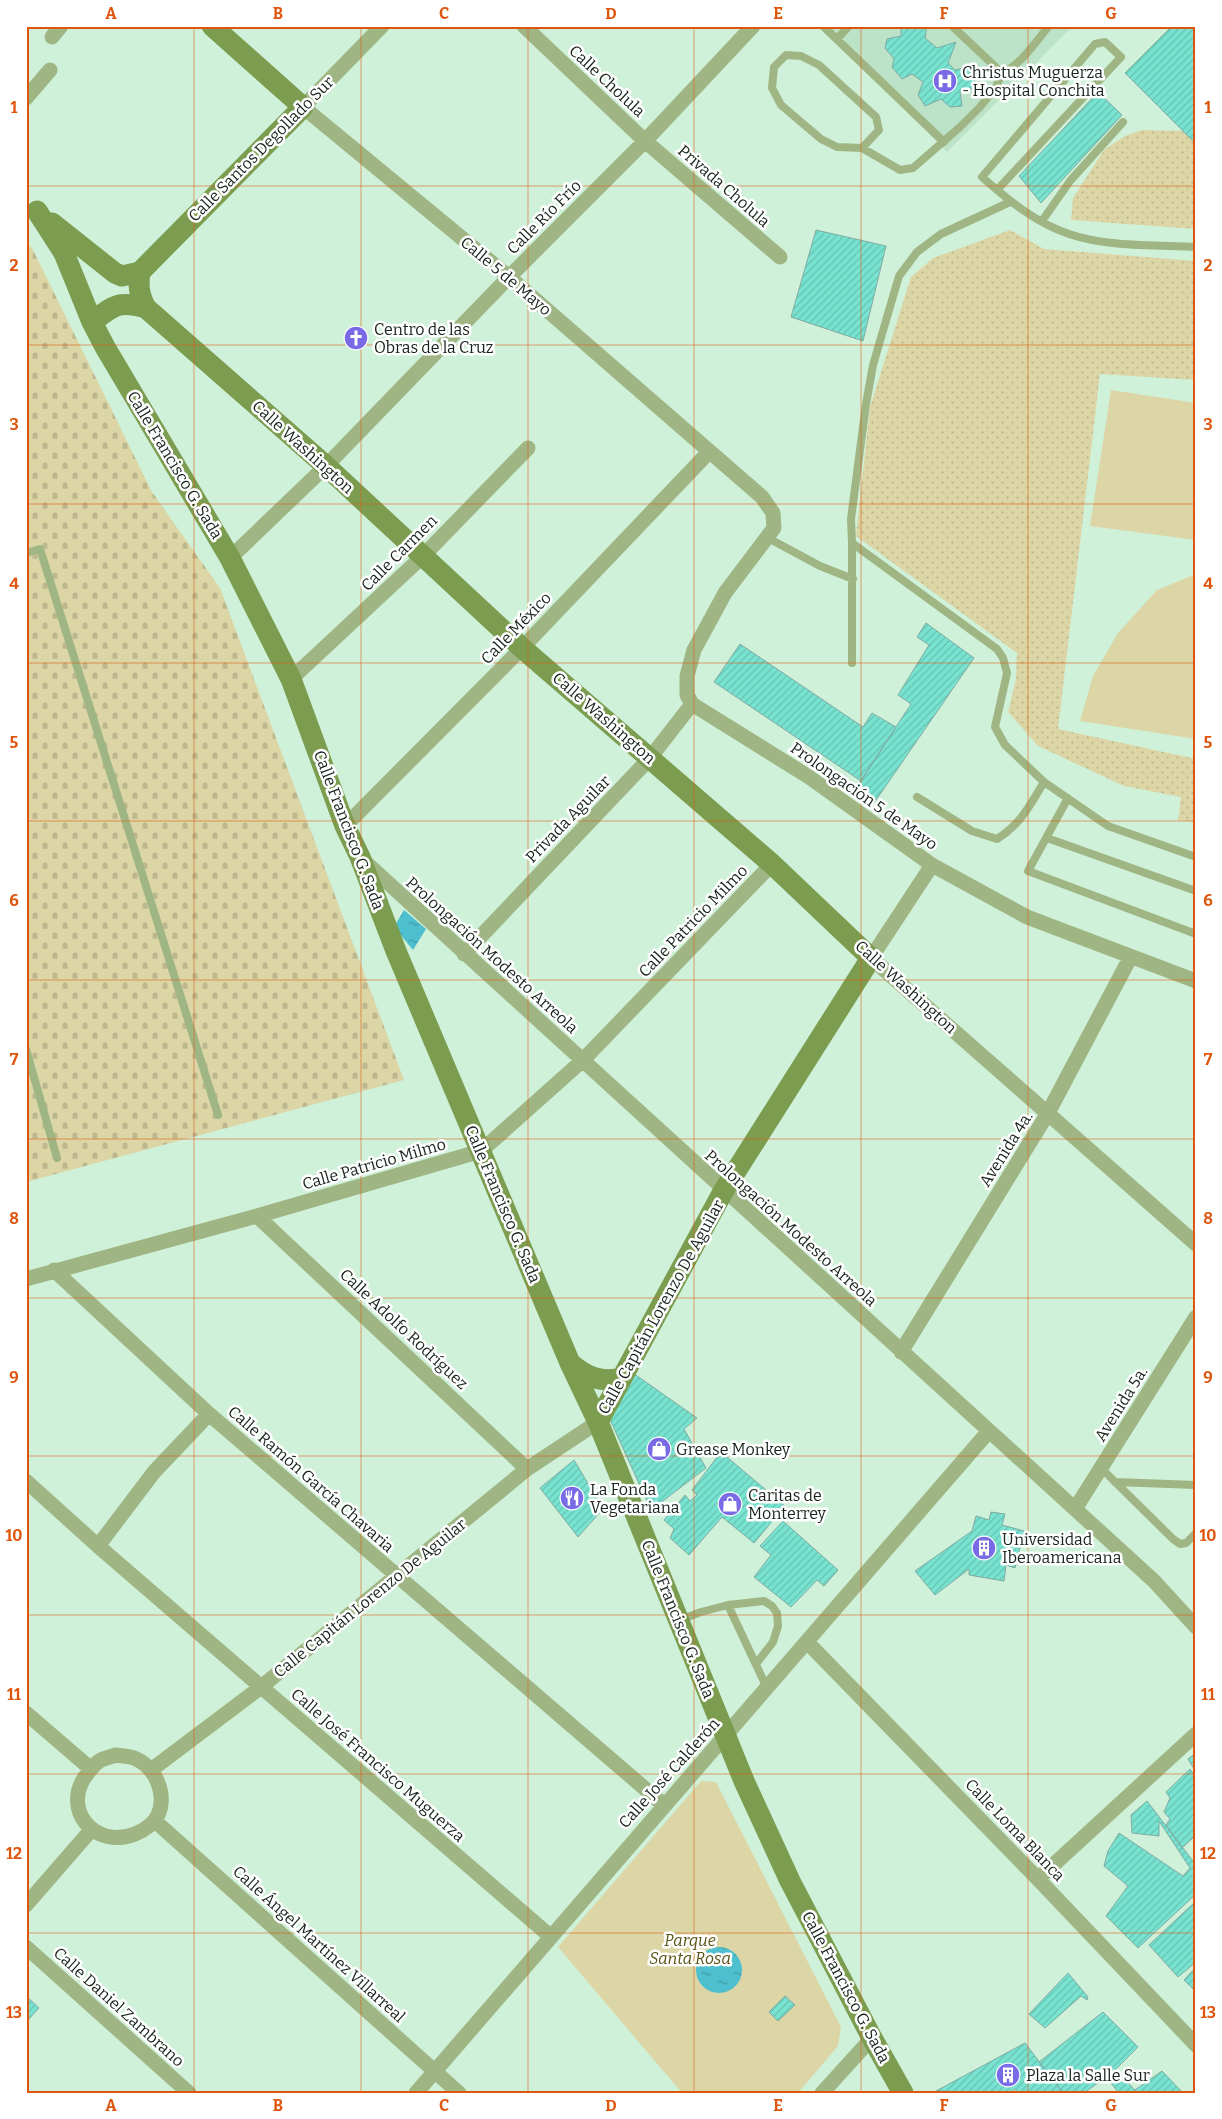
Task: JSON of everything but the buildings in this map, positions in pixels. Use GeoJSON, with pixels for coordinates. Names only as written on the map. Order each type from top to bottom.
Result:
{"type":"FeatureCollection","features":[{"type":"Feature","properties":{"kind":"street","name":"Calle 5 de Mayo"},"geometry":{"type":"LineString","coordinates":[[212,26],[303,107],[508,277],[762,497],[772,513],[774,522],[774,528],[768,538]]}},
{"type":"Feature","properties":{"kind":"street","name":"Calle Santos Degollado Sur"},"geometry":{"type":"LineString","coordinates":[[140,272],[382,26]]}},
{"type":"Feature","properties":{"kind":"street","name":"Calle Cholula"},"geometry":{"type":"LineString","coordinates":[[524,26],[645,141]]}},
{"type":"Feature","properties":{"kind":"street","name":"Calle Río Frío"},"geometry":{"type":"LineString","coordinates":[[230,558],[326,466],[508,277],[645,141],[753,26]]}},
{"type":"Feature","properties":{"kind":"street"},"geometry":{"type":"LineString","coordinates":[[26,98],[50,70]]}},
{"type":"Feature","properties":{"kind":"street","name":"Privada Cholula"},"geometry":{"type":"LineString","coordinates":[[645,141],[780,257]]}},
{"type":"Feature","properties":{"kind":"street"},"geometry":{"type":"LineString","coordinates":[[32,207],[115,273],[122,276],[140,272],[138,287],[146,308]]}},
{"type":"Feature","properties":{"kind":"street","name":"Calle Francisco G. Sada"},"geometry":{"type":"LineString","coordinates":[[32,207],[64,253],[104,347],[230,558],[291,679],[345,826],[360,857],[396,951],[570,1363],[598,1422],[744,1781],[790,1881],[903,2093]]}},
{"type":"Feature","properties":{"kind":"street"},"geometry":{"type":"LineString","coordinates":[[92,322],[112,306],[130,303],[146,308]]}},
{"type":"Feature","properties":{"kind":"street","name":"Calle Washington"},"geometry":{"type":"LineString","coordinates":[[146,308],[326,466],[522,648],[772,864],[871,958],[1196,1244]]}},
{"type":"Feature","properties":{"kind":"street","name":"Calle Carmen"},"geometry":{"type":"LineString","coordinates":[[291,679],[423,556],[528,448]]}},
{"type":"Feature","properties":{"kind":"street","name":"Calle México"},"geometry":{"type":"LineString","coordinates":[[345,826],[522,648],[709,452]]}},
{"type":"Feature","properties":{"kind":"street"},"geometry":{"type":"LineString","coordinates":[[692,704],[688,695],[687,676],[694,650],[725,592],[768,538]]}},
{"type":"Feature","properties":{"kind":"street","name":"Privada Aguilar"},"geometry":{"type":"LineString","coordinates":[[464,954],[650,758],[692,704]]}},
{"type":"Feature","properties":{"kind":"street","name":"Prolongación 5 de Mayo"},"geometry":{"type":"LineString","coordinates":[[692,704],[809,777],[932,865],[1027,917],[1196,982]]}},
{"type":"Feature","properties":{"kind":"street","name":"Prolongación Modesto Arreola"},"geometry":{"type":"LineString","coordinates":[[360,857],[464,954],[1154,1581],[1196,1627]]}},
{"type":"Feature","properties":{"kind":"street","name":"Calle Patricio Milmo"},"geometry":{"type":"LineString","coordinates":[[26,1279],[257,1216],[481,1151],[582,1061],[772,864]]}},
{"type":"Feature","properties":{"kind":"street","name":"Calle Capitán Lorenzo De Aguilar"},"geometry":{"type":"LineString","coordinates":[[151,1770],[261,1686],[527,1469],[598,1422],[724,1190],[932,865]]}},
{"type":"Feature","properties":{"kind":"street","name":"Avenida 4a."},"geometry":{"type":"LineString","coordinates":[[901,1352],[1048,1114],[1130,958]]}},
{"type":"Feature","properties":{"kind":"street","name":"Calle Adolfo Rodríguez"},"geometry":{"type":"LineString","coordinates":[[257,1216],[527,1469]]}},
{"type":"Feature","properties":{"kind":"street","name":"Calle Ramón García Chavaria"},"geometry":{"type":"LineString","coordinates":[[54,1270],[208,1414],[664,1805]]}},
{"type":"Feature","properties":{"kind":"street","name":"Avenida 5a."},"geometry":{"type":"LineString","coordinates":[[1075,1509],[1196,1317]]}},
{"type":"Feature","properties":{"kind":"street"},"geometry":{"type":"LineString","coordinates":[[570,1363],[581,1372],[594,1378],[608,1380],[622,1378]]}},
{"type":"Feature","properties":{"kind":"street"},"geometry":{"type":"LineString","coordinates":[[98,1546],[154,1472],[208,1414]]}},
{"type":"Feature","properties":{"kind":"street","name":"Calle José Calderón"},"geometry":{"type":"LineString","coordinates":[[416,2093],[550,1936],[989,1432]]}},
{"type":"Feature","properties":{"kind":"street","name":"Calle José Francisco Muguerza"},"geometry":{"type":"LineString","coordinates":[[26,1481],[98,1546],[550,1936]]}},
{"type":"Feature","properties":{"kind":"street","name":"Calle Loma Blanca"},"geometry":{"type":"LineString","coordinates":[[807,1642],[1038,1878],[1196,2045]]}},
{"type":"Feature","properties":{"kind":"street"},"geometry":{"type":"LineString","coordinates":[[26,1713],[91,1768]]}},
{"type":"Feature","properties":{"kind":"street"},"geometry":{"type":"LineString","coordinates":[[1038,1878],[1196,1734]]}},
{"type":"Feature","properties":{"kind":"street"},"geometry":{"type":"LineString","coordinates":[[115,1755],[134,1758],[151,1770],[161,1787],[161,1807],[155,1821],[144,1830],[129,1836],[115,1837],[102,1835],[82,1820],[78,1806],[79,1791],[83,1779],[100,1760],[115,1755]]}},
{"type":"Feature","properties":{"kind":"street","name":"Calle Ángel Martínez Villarreal"},"geometry":{"type":"LineString","coordinates":[[155,1821],[459,2093]]}},
{"type":"Feature","properties":{"kind":"street"},"geometry":{"type":"LineString","coordinates":[[26,1905],[92,1829]]}},
{"type":"Feature","properties":{"kind":"street","name":"Calle Daniel Zambrano"},"geometry":{"type":"LineString","coordinates":[[26,1947],[188,2093]]}},
{"type":"Feature","properties":{"kind":"street"},"geometry":{"type":"LineString","coordinates":[[822,2093],[872,2038]]}},
{"type":"Feature","properties":{"kind":"lane"},"geometry":{"type":"LineString","coordinates":[[823,26],[944,142]]}},
{"type":"Feature","properties":{"kind":"lane"},"geometry":{"type":"LineString","coordinates":[[837,39],[849,26]]}},
{"type":"Feature","properties":{"kind":"lane"},"geometry":{"type":"LineString","coordinates":[[952,26],[1002,72]]}},
{"type":"Feature","properties":{"kind":"lane"},"geometry":{"type":"LineString","coordinates":[[862,148],[879,130],[876,117],[819,65],[801,56],[786,55],[774,67],[772,88],[782,105],[821,139],[837,147],[862,148],[900,170],[913,168],[944,142],[980,107],[996,86],[1002,72],[1008,70],[1021,58],[1049,26]]}},
{"type":"Feature","properties":{"kind":"lane"},"geometry":{"type":"LineString","coordinates":[[997,190],[1121,57],[1105,42],[1095,44],[982,177],[1010,202],[1042,222],[1069,234],[1098,241],[1196,247]]}},
{"type":"Feature","properties":{"kind":"lane"},"geometry":{"type":"LineString","coordinates":[[1042,222],[1070,181],[1123,122]]}},
{"type":"Feature","properties":{"kind":"lane"},"geometry":{"type":"LineString","coordinates":[[852,663],[853,580],[851,518],[873,364],[899,276],[917,252],[942,234],[1010,202]]}},
{"type":"Feature","properties":{"kind":"lane"},"geometry":{"type":"LineString","coordinates":[[768,538],[820,566],[853,580]]}},
{"type":"Feature","properties":{"kind":"lane"},"geometry":{"type":"LineString","coordinates":[[852,543],[997,650],[1003,658],[1007,672],[995,727],[1005,745],[1044,782],[1108,826],[1196,857]]}},
{"type":"Feature","properties":{"kind":"lane"},"geometry":{"type":"LineString","coordinates":[[26,553],[40,549],[218,1115]]}},
{"type":"Feature","properties":{"kind":"lane"},"geometry":{"type":"LineString","coordinates":[[917,798],[972,831],[997,839],[1012,830],[1023,817],[1044,782]]}},
{"type":"Feature","properties":{"kind":"lane"},"geometry":{"type":"LineString","coordinates":[[1068,798],[1028,871],[1196,934]]}},
{"type":"Feature","properties":{"kind":"lane"},"geometry":{"type":"LineString","coordinates":[[1047,838],[1196,891]]}},
{"type":"Feature","properties":{"kind":"lane"},"geometry":{"type":"LineString","coordinates":[[26,1049],[57,1158]]}},
{"type":"Feature","properties":{"kind":"lane"},"geometry":{"type":"LineString","coordinates":[[1101,1468],[1173,1540],[1180,1544],[1186,1543],[1196,1533]]}},
{"type":"Feature","properties":{"kind":"lane"},"geometry":{"type":"LineString","coordinates":[[1115,1482],[1196,1485]]}},
{"type":"Feature","properties":{"kind":"lane"},"geometry":{"type":"LineString","coordinates":[[678,1621],[701,1612],[728,1605],[764,1602],[772,1606],[777,1613],[778,1626],[773,1642],[756,1664]]}},
{"type":"Feature","properties":{"kind":"lane"},"geometry":{"type":"LineString","coordinates":[[728,1605],[768,1688]]}},
{"type":"Feature","properties":{"kind":"shaded area","name":"Christus Muguerza - Hospital Conchita"},"geometry":{"type":"Polygon","coordinates":[[[820,26],[1073,26],[947,152],[820,26]]]}},
{"type":"Feature","properties":{"kind":"green space"},"geometry":{"type":"Polygon","coordinates":[[[1142,130],[1182,131],[1196,144],[1196,229],[1071,220],[1073,198],[1104,150],[1125,136],[1142,130]]]}},
{"type":"Feature","properties":{"kind":"green space"},"geometry":{"type":"Polygon","coordinates":[[[1010,230],[1044,249],[1196,261],[1196,380],[1100,374],[1058,729],[1196,759],[1196,822],[1178,820],[1181,797],[1124,786],[1038,746],[1008,712],[1016,679],[1017,653],[856,536],[870,407],[911,277],[933,258],[1010,230]]]}},
{"type":"Feature","properties":{"kind":"green space"},"geometry":{"type":"Polygon","coordinates":[[[26,243],[32,248],[152,492],[220,588],[404,1080],[26,1182],[26,243]]]}},
{"type":"Feature","properties":{"kind":"green space"},"geometry":{"type":"Polygon","coordinates":[[[1111,390],[1196,403],[1196,540],[1090,526],[1111,390]]]}},
{"type":"Feature","properties":{"kind":"green space"},"geometry":{"type":"Polygon","coordinates":[[[1196,574],[1196,739],[1080,721],[1093,676],[1118,633],[1157,590],[1196,574]]]}},
{"type":"Feature","properties":{"kind":"green space","name":"Parque Santa Rosa"},"geometry":{"type":"Polygon","coordinates":[[[701,1781],[716,1782],[841,2027],[838,2046],[798,2093],[682,2093],[558,1947],[701,1781]]]}},
{"type":"Feature","properties":{"kind":"water"},"geometry":{"type":"Polygon","coordinates":[[[404,910],[426,929],[413,950],[394,927],[404,910]]]}},
{"type":"Feature","properties":{"kind":"water"},"geometry":{"type":"Polygon","coordinates":[[[719,1947],[732,1951],[738,1957],[742,1970],[738,1983],[732,1989],[719,1993],[706,1989],[700,1983],[696,1970],[700,1957],[706,1951],[719,1947]]]}},
{"type":"Feature","properties":{"kind":"place","name":"Christus Muguerza - Hospital Conchita"},"geometry":{"type":"Point","coordinates":[945,81]}},
{"type":"Feature","properties":{"kind":"place","name":"Centro de las Obras de la Cruz"},"geometry":{"type":"Point","coordinates":[356,338]}},
{"type":"Feature","properties":{"kind":"place","name":"Grease Monkey"},"geometry":{"type":"Point","coordinates":[659,1449]}},
{"type":"Feature","properties":{"kind":"place","name":"La Fonda Vegetariana"},"geometry":{"type":"Point","coordinates":[572,1498]}},
{"type":"Feature","properties":{"kind":"place","name":"Caritas de Monterrey"},"geometry":{"type":"Point","coordinates":[730,1504]}},
{"type":"Feature","properties":{"kind":"place","name":"Universidad Iberoamericana"},"geometry":{"type":"Point","coordinates":[984,1548]}},
{"type":"Feature","properties":{"kind":"place","name":"Plaza la Salle Sur"},"geometry":{"type":"Point","coordinates":[1008,2075]}}]}
